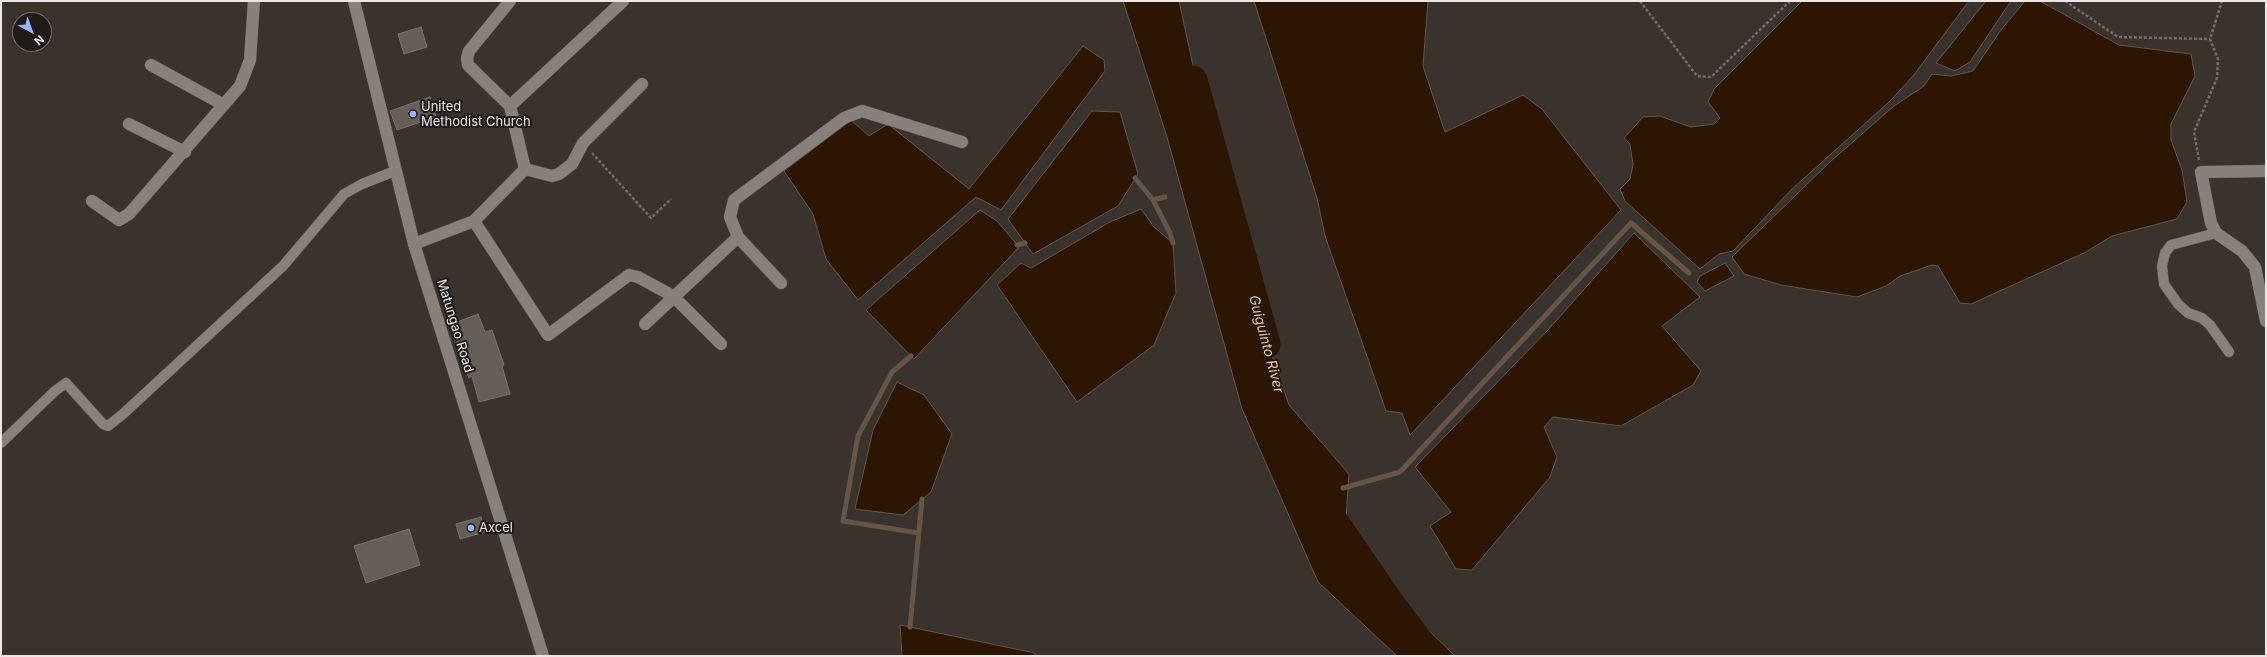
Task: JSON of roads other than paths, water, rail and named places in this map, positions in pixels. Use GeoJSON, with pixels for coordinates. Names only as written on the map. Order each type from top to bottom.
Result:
{"type":"FeatureCollection","features":[{"type":"Feature","properties":{"kind":"street"},"geometry":{"type":"LineString","coordinates":[[92,201],[119,220],[129,214],[185,152],[240,86],[250,60],[254,1]]}},
{"type":"Feature","properties":{"kind":"street","name":"Matungao Road"},"geometry":{"type":"LineString","coordinates":[[354,1],[414,244],[543,656]]}},
{"type":"Feature","properties":{"kind":"street"},"geometry":{"type":"LineString","coordinates":[[510,1],[469,51],[467,58],[468,65],[510,106],[525,169]]}},
{"type":"Feature","properties":{"kind":"street"},"geometry":{"type":"LineString","coordinates":[[510,106],[623,1]]}},
{"type":"Feature","properties":{"kind":"street"},"geometry":{"type":"LineString","coordinates":[[150,65],[224,105]]}},
{"type":"Feature","properties":{"kind":"street"},"geometry":{"type":"LineString","coordinates":[[525,169],[552,176],[559,174],[572,164],[583,143],[642,84]]}},
{"type":"Feature","properties":{"kind":"street"},"geometry":{"type":"LineString","coordinates":[[781,283],[738,237],[730,217],[734,200],[844,118],[862,111],[962,142]]}},
{"type":"Feature","properties":{"kind":"street"},"geometry":{"type":"LineString","coordinates":[[129,124],[185,152]]}},
{"type":"Feature","properties":{"kind":"street"},"geometry":{"type":"LineString","coordinates":[[414,244],[474,221],[525,169]]}},
{"type":"Feature","properties":{"kind":"street"},"geometry":{"type":"LineString","coordinates":[[2266,171],[2201,172],[2211,223],[2216,233],[2242,251],[2255,267],[2266,321]]}},
{"type":"Feature","properties":{"kind":"street"},"geometry":{"type":"LineString","coordinates":[[474,221],[548,335],[629,275],[638,277],[673,296],[721,344]]}},
{"type":"Feature","properties":{"kind":"street"},"geometry":{"type":"LineString","coordinates":[[645,324],[673,296],[738,237]]}},
{"type":"Feature","properties":{"kind":"lane"},"geometry":{"type":"LineString","coordinates":[[1,443],[55,391],[66,383],[103,424],[108,426],[124,414],[283,266],[344,194],[362,184],[395,171]]}},
{"type":"Feature","properties":{"kind":"lane"},"geometry":{"type":"LineString","coordinates":[[2216,233],[2171,245],[2165,253],[2162,266],[2164,284],[2178,304],[2188,313],[2202,318],[2210,325],[2229,352]]}},
{"type":"Feature","properties":{"kind":"water"},"geometry":{"type":"Polygon","coordinates":[[[1123,1],[1179,1],[1229,230],[1289,405],[1349,474],[1344,548],[1455,656],[1397,656],[1318,582],[1242,409],[1167,137],[1123,1]]]}},
{"type":"Feature","properties":{"kind":"water"},"geometry":{"type":"Polygon","coordinates":[[[1254,1],[1428,1],[1423,66],[1445,132],[1523,95],[1542,109],[1621,210],[1410,435],[1402,413],[1386,411],[1325,236],[1317,198],[1254,1]]]}},
{"type":"Feature","properties":{"kind":"water"},"geometry":{"type":"Polygon","coordinates":[[[1802,1],[1969,1],[1913,76],[1889,102],[1792,189],[1733,251],[1719,254],[1700,269],[1625,201],[1620,189],[1630,179],[1633,165],[1630,144],[1624,138],[1643,117],[1660,116],[1691,127],[1714,124],[1720,118],[1708,102],[1714,89],[1802,1]]]}},
{"type":"Feature","properties":{"kind":"water"},"geometry":{"type":"Polygon","coordinates":[[[1986,1],[2011,1],[1970,62],[1955,71],[1936,63],[1986,1]]]}},
{"type":"Feature","properties":{"kind":"water"},"geometry":{"type":"Polygon","coordinates":[[[2025,1],[2040,1],[2119,45],[2191,54],[2195,76],[2171,124],[2171,140],[2182,170],[2187,202],[2177,219],[2112,236],[2086,252],[1971,304],[1960,303],[1938,266],[1932,265],[1900,276],[1886,286],[1857,297],[1781,285],[1744,274],[1732,257],[1831,161],[1894,106],[1924,86],[1932,74],[1951,76],[1973,71],[2001,30],[2025,1]]]}},
{"type":"Feature","properties":{"kind":"water"},"geometry":{"type":"Polygon","coordinates":[[[1083,46],[1104,60],[1105,71],[1001,210],[976,197],[858,300],[826,259],[813,214],[784,171],[851,120],[869,136],[888,124],[969,189],[1083,46]]]}},
{"type":"Feature","properties":{"kind":"water"},"geometry":{"type":"Polygon","coordinates":[[[1092,111],[1120,112],[1138,174],[1118,206],[1033,254],[1008,219],[1092,111]]]}},
{"type":"Feature","properties":{"kind":"water"},"geometry":{"type":"Polygon","coordinates":[[[1141,209],[1154,227],[1173,243],[1176,293],[1154,345],[1077,402],[997,285],[1021,263],[1031,268],[1110,222],[1141,209]]]}},
{"type":"Feature","properties":{"kind":"water"},"geometry":{"type":"Polygon","coordinates":[[[980,210],[997,221],[1019,247],[914,359],[866,310],[980,210]]]}},
{"type":"Feature","properties":{"kind":"water"},"geometry":{"type":"Polygon","coordinates":[[[1634,233],[1700,297],[1662,326],[1701,371],[1693,385],[1621,426],[1553,417],[1544,427],[1557,457],[1550,477],[1472,570],[1456,569],[1430,526],[1451,512],[1415,467],[1548,330],[1634,233]]]}},
{"type":"Feature","properties":{"kind":"water"},"geometry":{"type":"Polygon","coordinates":[[[1725,263],[1734,276],[1705,291],[1697,282],[1700,276],[1725,263]]]}},
{"type":"Feature","properties":{"kind":"water"},"geometry":{"type":"Polygon","coordinates":[[[897,382],[924,395],[952,434],[931,492],[903,515],[855,509],[873,430],[897,382]]]}},
{"type":"Feature","properties":{"kind":"water"},"geometry":{"type":"Polygon","coordinates":[[[900,625],[1035,653],[1035,656],[902,656],[900,625]]]}},
{"type":"Feature","properties":{"kind":"waterway","name":"Guiguinto River"},"geometry":{"type":"LineString","coordinates":[[1193,80],[1266,344]]}},
{"type":"Feature","properties":{"kind":"waterway"},"geometry":{"type":"LineString","coordinates":[[1135,178],[1153,200],[1170,233],[1173,243]]}},
{"type":"Feature","properties":{"kind":"waterway"},"geometry":{"type":"LineString","coordinates":[[1153,200],[1165,197]]}},
{"type":"Feature","properties":{"kind":"waterway"},"geometry":{"type":"LineString","coordinates":[[1343,488],[1400,472],[1631,223],[1689,273]]}},
{"type":"Feature","properties":{"kind":"waterway"},"geometry":{"type":"LineString","coordinates":[[1017,245],[1025,243]]}},
{"type":"Feature","properties":{"kind":"waterway"},"geometry":{"type":"LineString","coordinates":[[911,356],[892,372],[858,436],[843,521],[919,533]]}},
{"type":"Feature","properties":{"kind":"waterway"},"geometry":{"type":"LineString","coordinates":[[910,627],[922,499]]}},
{"type":"Feature","properties":{"kind":"waterway","name":"Guiguinto River"},"geometry":{"type":"LineString","coordinates":[[1322,504],[1389,602],[1430,656]]}},
{"type":"Feature","properties":{"kind":"place","name":"United Methodist Church"},"geometry":{"type":"Point","coordinates":[413,114]}},
{"type":"Feature","properties":{"kind":"place","name":"Axcel"},"geometry":{"type":"Point","coordinates":[471,528]}}]}
